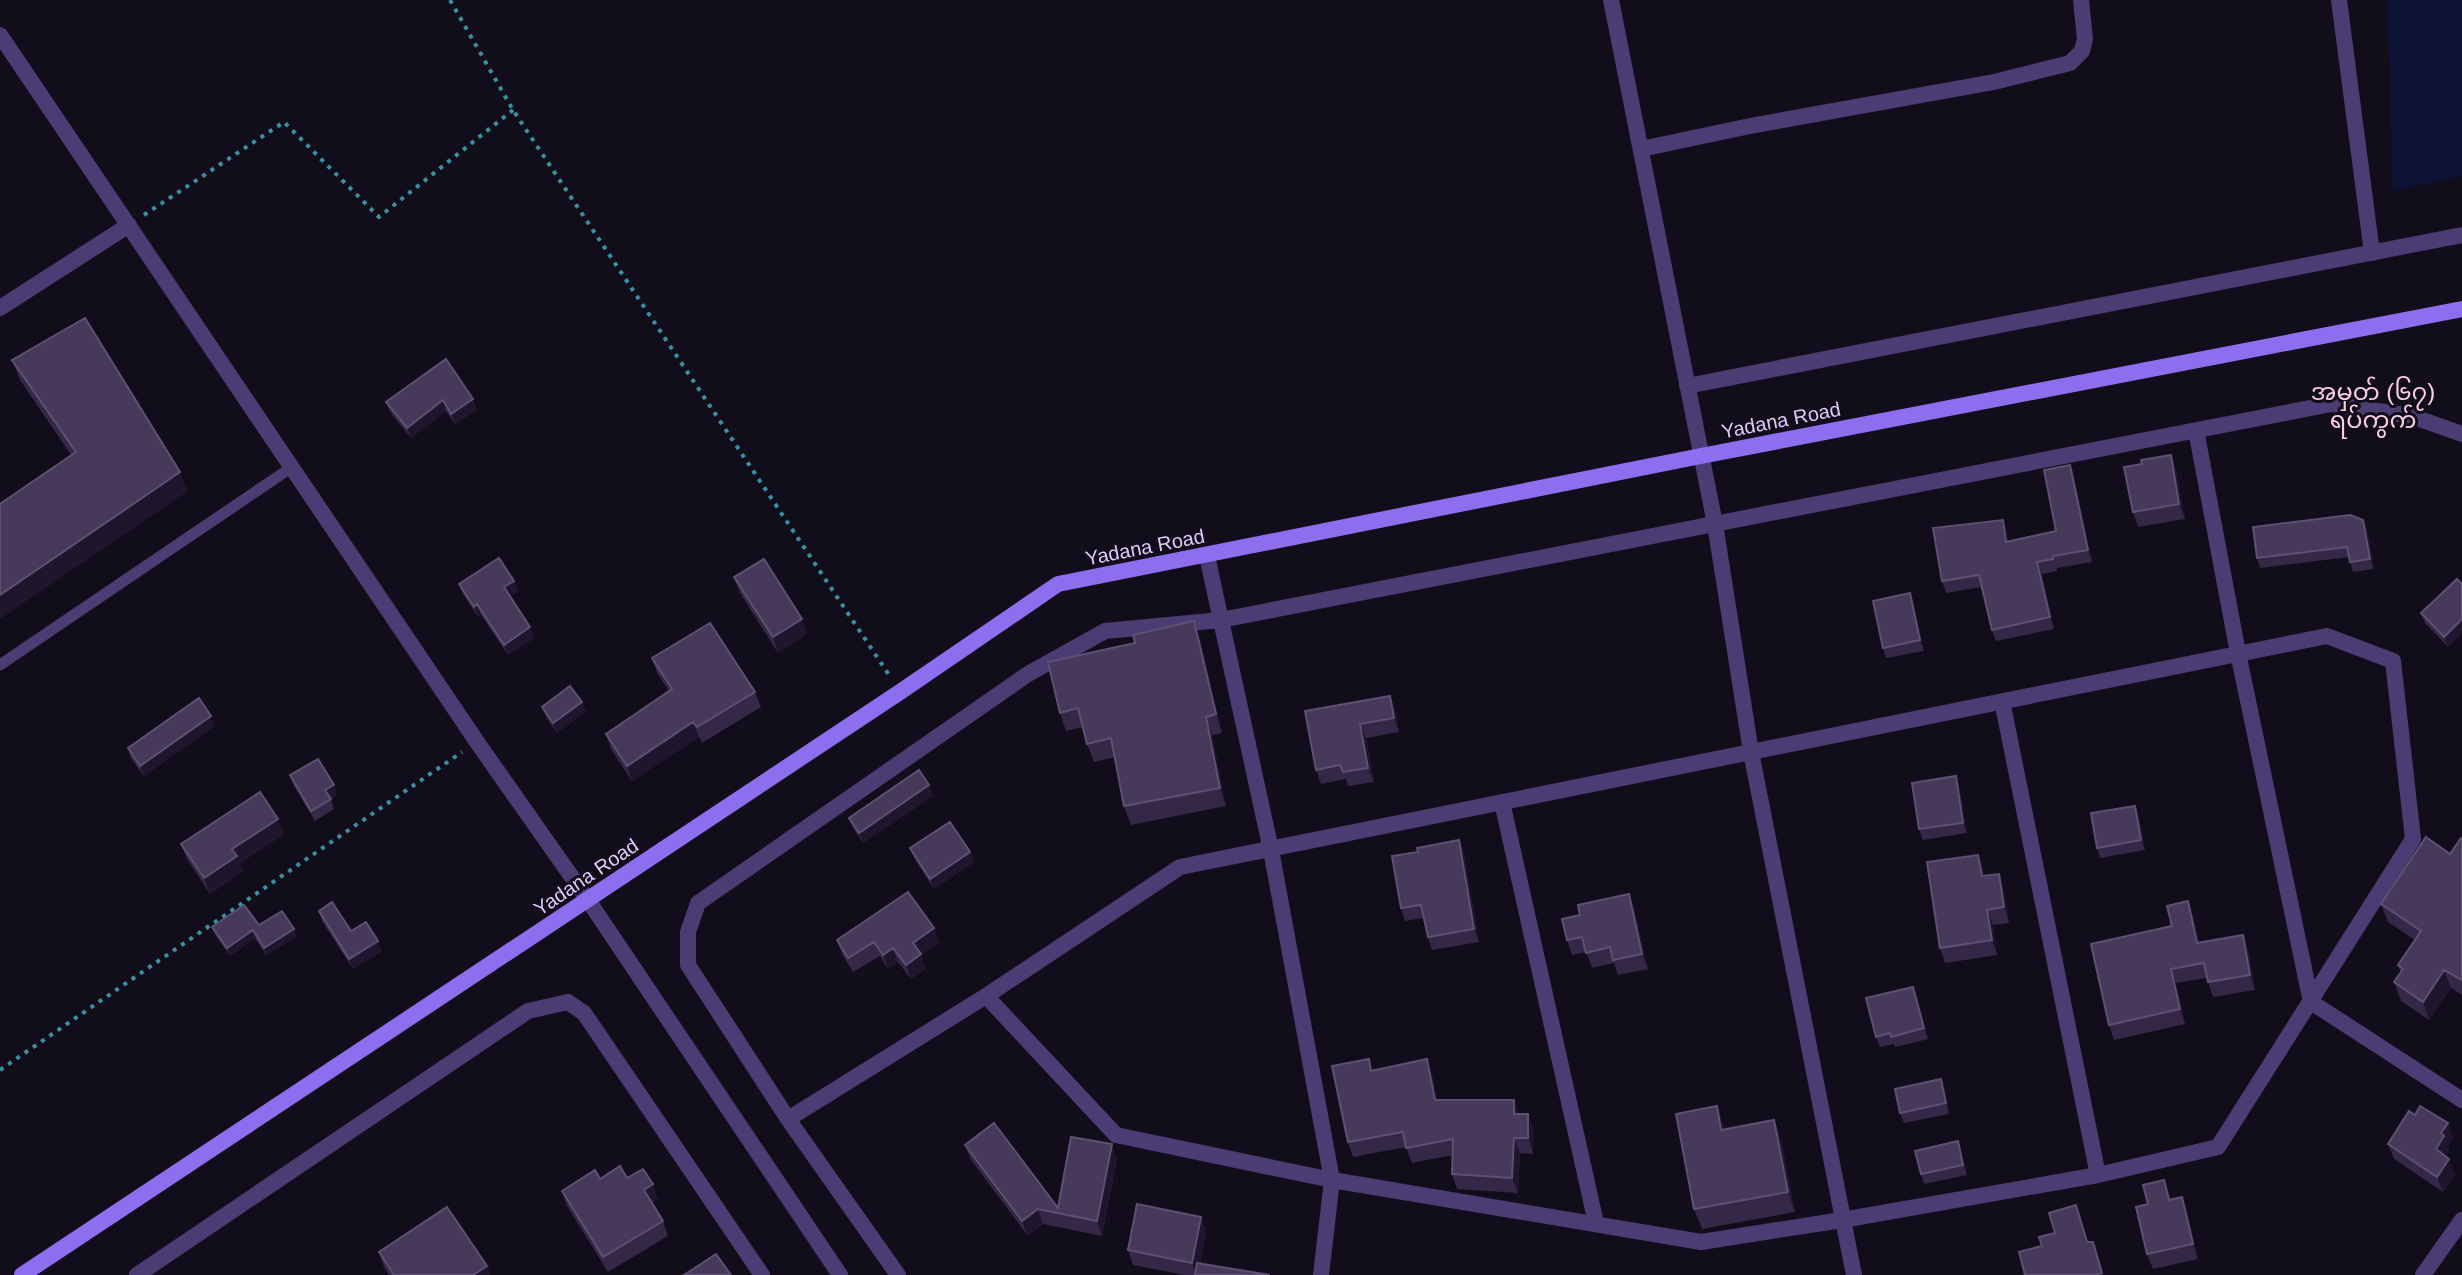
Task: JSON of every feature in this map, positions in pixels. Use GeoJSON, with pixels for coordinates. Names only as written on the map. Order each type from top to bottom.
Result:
{"type":"FeatureCollection","features":[{"type":"Feature","properties":{"kind":"main road","name":"Yadana Road"},"geometry":{"type":"LineString","coordinates":[[22,1275],[1058,584],[2462,309]]}},
{"type":"Feature","properties":{"kind":"street"},"geometry":{"type":"LineString","coordinates":[[1611,0],[1715,524],[1751,752],[1854,1275]]}},
{"type":"Feature","properties":{"kind":"street"},"geometry":{"type":"LineString","coordinates":[[1641,149],[1994,82],[2070,63],[2082,51],[2085,39],[2081,0]]}},
{"type":"Feature","properties":{"kind":"street"},"geometry":{"type":"LineString","coordinates":[[2339,0],[2372,253]]}},
{"type":"Feature","properties":{"kind":"street"},"geometry":{"type":"LineString","coordinates":[[0,35],[840,1275]]}},
{"type":"Feature","properties":{"kind":"street"},"geometry":{"type":"LineString","coordinates":[[0,308],[129,225]]}},
{"type":"Feature","properties":{"kind":"street"},"geometry":{"type":"LineString","coordinates":[[1687,386],[2462,235]]}},
{"type":"Feature","properties":{"kind":"street"},"geometry":{"type":"LineString","coordinates":[[898,1275],[788,1119],[688,965],[688,932],[698,903],[1028,674],[1105,631],[1221,620],[2331,404],[2411,416],[2462,434]]}},
{"type":"Feature","properties":{"kind":"street"},"geometry":{"type":"LineString","coordinates":[[2196,430],[2238,653],[2311,1002],[2462,1100]]}},
{"type":"Feature","properties":{"kind":"street"},"geometry":{"type":"LineString","coordinates":[[1207,556],[1271,850],[1332,1180],[1321,1275]]}},
{"type":"Feature","properties":{"kind":"street"},"geometry":{"type":"LineString","coordinates":[[788,1119],[986,996],[1180,867],[2327,636],[2393,661],[2413,839],[2218,1147],[2098,1175],[1701,1242],[1332,1180],[1116,1135],[986,996]]}},
{"type":"Feature","properties":{"kind":"street"},"geometry":{"type":"LineString","coordinates":[[2002,701],[2098,1175]]}},
{"type":"Feature","properties":{"kind":"street"},"geometry":{"type":"LineString","coordinates":[[1502,802],[1596,1223]]}},
{"type":"Feature","properties":{"kind":"street"},"geometry":{"type":"LineString","coordinates":[[137,1275],[528,1011],[568,1002],[584,1013],[762,1275]]}},
{"type":"Feature","properties":{"kind":"street"},"geometry":{"type":"LineString","coordinates":[[2423,1275],[2462,1220]]}},
{"type":"Feature","properties":{"kind":"lane"},"geometry":{"type":"LineString","coordinates":[[0,665],[292,467]]}},
{"type":"Feature","properties":{"kind":"path"},"geometry":{"type":"LineString","coordinates":[[450,0],[513,110],[900,692]]}},
{"type":"Feature","properties":{"kind":"path"},"geometry":{"type":"LineString","coordinates":[[129,225],[284,122],[379,217],[513,110]]}},
{"type":"Feature","properties":{"kind":"path"},"geometry":{"type":"LineString","coordinates":[[0,1070],[477,742]]}},
{"type":"Feature","properties":{"kind":"water"},"geometry":{"type":"Polygon","coordinates":[[[2387,0],[2462,0],[2462,176],[2393,191],[2387,0]]]}},
{"type":"Feature","properties":{"kind":"building"},"geometry":{"type":"Polygon","coordinates":[[[85,318],[180,472],[0,595],[0,504],[76,452],[12,360],[85,318]]]}},
{"type":"Feature","properties":{"kind":"building"},"geometry":{"type":"Polygon","coordinates":[[[446,359],[473,399],[451,414],[443,400],[407,428],[386,402],[446,359]]]}},
{"type":"Feature","properties":{"kind":"building"},"geometry":{"type":"Polygon","coordinates":[[[2171,455],[2179,504],[2133,512],[2124,467],[2142,464],[2141,460],[2171,455]]]}},
{"type":"Feature","properties":{"kind":"building"},"geometry":{"type":"Polygon","coordinates":[[[2070,465],[2088,550],[2037,562],[2050,617],[1992,630],[1979,575],[1942,581],[1933,528],[2003,520],[2006,542],[2056,531],[2044,470],[2070,465]]]}},
{"type":"Feature","properties":{"kind":"building"},"geometry":{"type":"Polygon","coordinates":[[[2350,515],[2363,520],[2370,559],[2350,562],[2347,547],[2257,558],[2253,527],[2350,515]]]}},
{"type":"Feature","properties":{"kind":"building"},"geometry":{"type":"Polygon","coordinates":[[[499,558],[514,581],[504,587],[530,627],[504,645],[477,604],[474,607],[459,584],[499,558]]]}},
{"type":"Feature","properties":{"kind":"building"},"geometry":{"type":"Polygon","coordinates":[[[764,559],[802,619],[773,637],[734,577],[764,559]]]}},
{"type":"Feature","properties":{"kind":"building"},"geometry":{"type":"Polygon","coordinates":[[[2457,579],[2462,584],[2462,619],[2444,637],[2421,613],[2457,579]]]}},
{"type":"Feature","properties":{"kind":"building"},"geometry":{"type":"Polygon","coordinates":[[[1910,593],[1920,640],[1883,648],[1873,601],[1910,593]]]}},
{"type":"Feature","properties":{"kind":"building"},"geometry":{"type":"Polygon","coordinates":[[[1194,621],[1216,714],[1206,717],[1220,788],[1124,806],[1111,738],[1087,744],[1078,708],[1060,713],[1048,662],[1135,643],[1133,635],[1194,621]]]}},
{"type":"Feature","properties":{"kind":"building"},"geometry":{"type":"Polygon","coordinates":[[[710,623],[755,692],[697,727],[693,722],[627,766],[606,734],[672,689],[652,658],[710,623]]]}},
{"type":"Feature","properties":{"kind":"building"},"geometry":{"type":"Polygon","coordinates":[[[570,686],[582,702],[553,723],[542,707],[570,686]]]}},
{"type":"Feature","properties":{"kind":"building"},"geometry":{"type":"Polygon","coordinates":[[[1390,696],[1394,718],[1360,724],[1368,768],[1343,772],[1340,765],[1316,770],[1305,711],[1390,696]]]}},
{"type":"Feature","properties":{"kind":"building"},"geometry":{"type":"Polygon","coordinates":[[[199,698],[211,716],[140,766],[128,748],[199,698]]]}},
{"type":"Feature","properties":{"kind":"building"},"geometry":{"type":"Polygon","coordinates":[[[318,759],[334,785],[325,790],[331,799],[311,811],[290,775],[318,759]]]}},
{"type":"Feature","properties":{"kind":"building"},"geometry":{"type":"Polygon","coordinates":[[[919,770],[929,785],[859,833],[849,818],[919,770]]]}},
{"type":"Feature","properties":{"kind":"building"},"geometry":{"type":"Polygon","coordinates":[[[1956,776],[1963,823],[1919,829],[1912,783],[1956,776]]]}},
{"type":"Feature","properties":{"kind":"building"},"geometry":{"type":"Polygon","coordinates":[[[260,792],[278,819],[232,849],[237,856],[204,878],[181,844],[260,792]]]}},
{"type":"Feature","properties":{"kind":"building"},"geometry":{"type":"Polygon","coordinates":[[[2135,806],[2141,840],[2097,848],[2091,813],[2135,806]]]}},
{"type":"Feature","properties":{"kind":"building"},"geometry":{"type":"Polygon","coordinates":[[[950,822],[970,852],[930,879],[910,848],[950,822]]]}},
{"type":"Feature","properties":{"kind":"building"},"geometry":{"type":"Polygon","coordinates":[[[2426,837],[2450,854],[2462,839],[2462,980],[2444,970],[2423,1002],[2394,982],[2403,969],[2398,965],[2421,931],[2381,904],[2426,837]]]}},
{"type":"Feature","properties":{"kind":"building"},"geometry":{"type":"Polygon","coordinates":[[[1459,840],[1474,929],[1428,937],[1421,905],[1401,908],[1392,856],[1459,840]]]}},
{"type":"Feature","properties":{"kind":"building"},"geometry":{"type":"Polygon","coordinates":[[[1978,855],[1982,876],[1999,874],[2004,907],[1987,910],[1992,940],[1940,948],[1927,862],[1978,855]]]}},
{"type":"Feature","properties":{"kind":"building"},"geometry":{"type":"Polygon","coordinates":[[[908,892],[934,928],[913,943],[921,954],[906,965],[893,948],[883,955],[874,942],[848,958],[837,940],[908,892]]]}},
{"type":"Feature","properties":{"kind":"building"},"geometry":{"type":"Polygon","coordinates":[[[1629,894],[1642,954],[1613,960],[1610,947],[1586,953],[1582,937],[1567,940],[1562,919],[1580,915],[1578,905],[1629,894]]]}},
{"type":"Feature","properties":{"kind":"building"},"geometry":{"type":"Polygon","coordinates":[[[2188,901],[2197,943],[2243,935],[2250,975],[2208,982],[2204,963],[2171,969],[2180,1009],[2109,1025],[2091,944],[2172,926],[2167,906],[2188,901]]]}},
{"type":"Feature","properties":{"kind":"building"},"geometry":{"type":"Polygon","coordinates":[[[332,902],[351,931],[366,922],[378,941],[349,959],[319,911],[332,902]]]}},
{"type":"Feature","properties":{"kind":"building"},"geometry":{"type":"Polygon","coordinates":[[[244,905],[259,925],[282,911],[294,929],[264,948],[253,930],[227,948],[212,927],[244,905]]]}},
{"type":"Feature","properties":{"kind":"building"},"geometry":{"type":"Polygon","coordinates":[[[1913,987],[1924,1028],[1891,1037],[1890,1033],[1876,1037],[1866,998],[1913,987]]]}},
{"type":"Feature","properties":{"kind":"building"},"geometry":{"type":"Polygon","coordinates":[[[1369,1059],[1371,1071],[1427,1059],[1435,1100],[1514,1100],[1514,1114],[1528,1114],[1528,1138],[1514,1138],[1512,1178],[1452,1174],[1453,1139],[1406,1148],[1403,1132],[1348,1142],[1332,1066],[1369,1059]]]}},
{"type":"Feature","properties":{"kind":"building"},"geometry":{"type":"Polygon","coordinates":[[[1941,1079],[1946,1103],[1900,1113],[1895,1089],[1941,1079]]]}},
{"type":"Feature","properties":{"kind":"building"},"geometry":{"type":"Polygon","coordinates":[[[1717,1106],[1721,1130],[1774,1120],[1788,1192],[1694,1209],[1676,1114],[1717,1106]]]}},
{"type":"Feature","properties":{"kind":"building"},"geometry":{"type":"Polygon","coordinates":[[[2420,1106],[2448,1123],[2436,1149],[2449,1159],[2437,1177],[2388,1144],[2409,1111],[2415,1115],[2420,1106]]]}},
{"type":"Feature","properties":{"kind":"building"},"geometry":{"type":"Polygon","coordinates":[[[994,1123],[1058,1208],[1071,1137],[1112,1144],[1097,1221],[1038,1209],[1022,1221],[965,1145],[994,1123]]]}},
{"type":"Feature","properties":{"kind":"building"},"geometry":{"type":"Polygon","coordinates":[[[1958,1141],[1963,1165],[1921,1174],[1915,1151],[1958,1141]]]}},
{"type":"Feature","properties":{"kind":"building"},"geometry":{"type":"Polygon","coordinates":[[[620,1166],[627,1178],[643,1169],[653,1184],[644,1190],[663,1221],[603,1257],[562,1191],[595,1170],[600,1179],[620,1166]]]}},
{"type":"Feature","properties":{"kind":"building"},"geometry":{"type":"Polygon","coordinates":[[[2164,1180],[2169,1200],[2182,1197],[2193,1244],[2147,1254],[2136,1207],[2148,1204],[2143,1185],[2164,1180]]]}},
{"type":"Feature","properties":{"kind":"building"},"geometry":{"type":"Polygon","coordinates":[[[1137,1204],[1201,1217],[1192,1263],[1128,1250],[1137,1204]]]}},
{"type":"Feature","properties":{"kind":"building"},"geometry":{"type":"Polygon","coordinates":[[[2076,1205],[2087,1242],[2093,1242],[2102,1273],[2025,1275],[2019,1252],[2042,1246],[2039,1237],[2055,1233],[2049,1213],[2076,1205]]]}},
{"type":"Feature","properties":{"kind":"building"},"geometry":{"type":"Polygon","coordinates":[[[447,1207],[487,1266],[473,1275],[394,1275],[379,1252],[447,1207]]]}},
{"type":"Feature","properties":{"kind":"building"},"geometry":{"type":"Polygon","coordinates":[[[716,1254],[731,1275],[684,1275],[716,1254]]]}},
{"type":"Feature","properties":{"kind":"building"},"geometry":{"type":"Polygon","coordinates":[[[1197,1263],[1270,1275],[1195,1275],[1197,1263]]]}},
{"type":"Feature","properties":{"kind":"district","name":"အမှတ် (၆၇) ရပ်ကွက်"},"geometry":{"type":"Point","coordinates":[2373,406]}}]}
